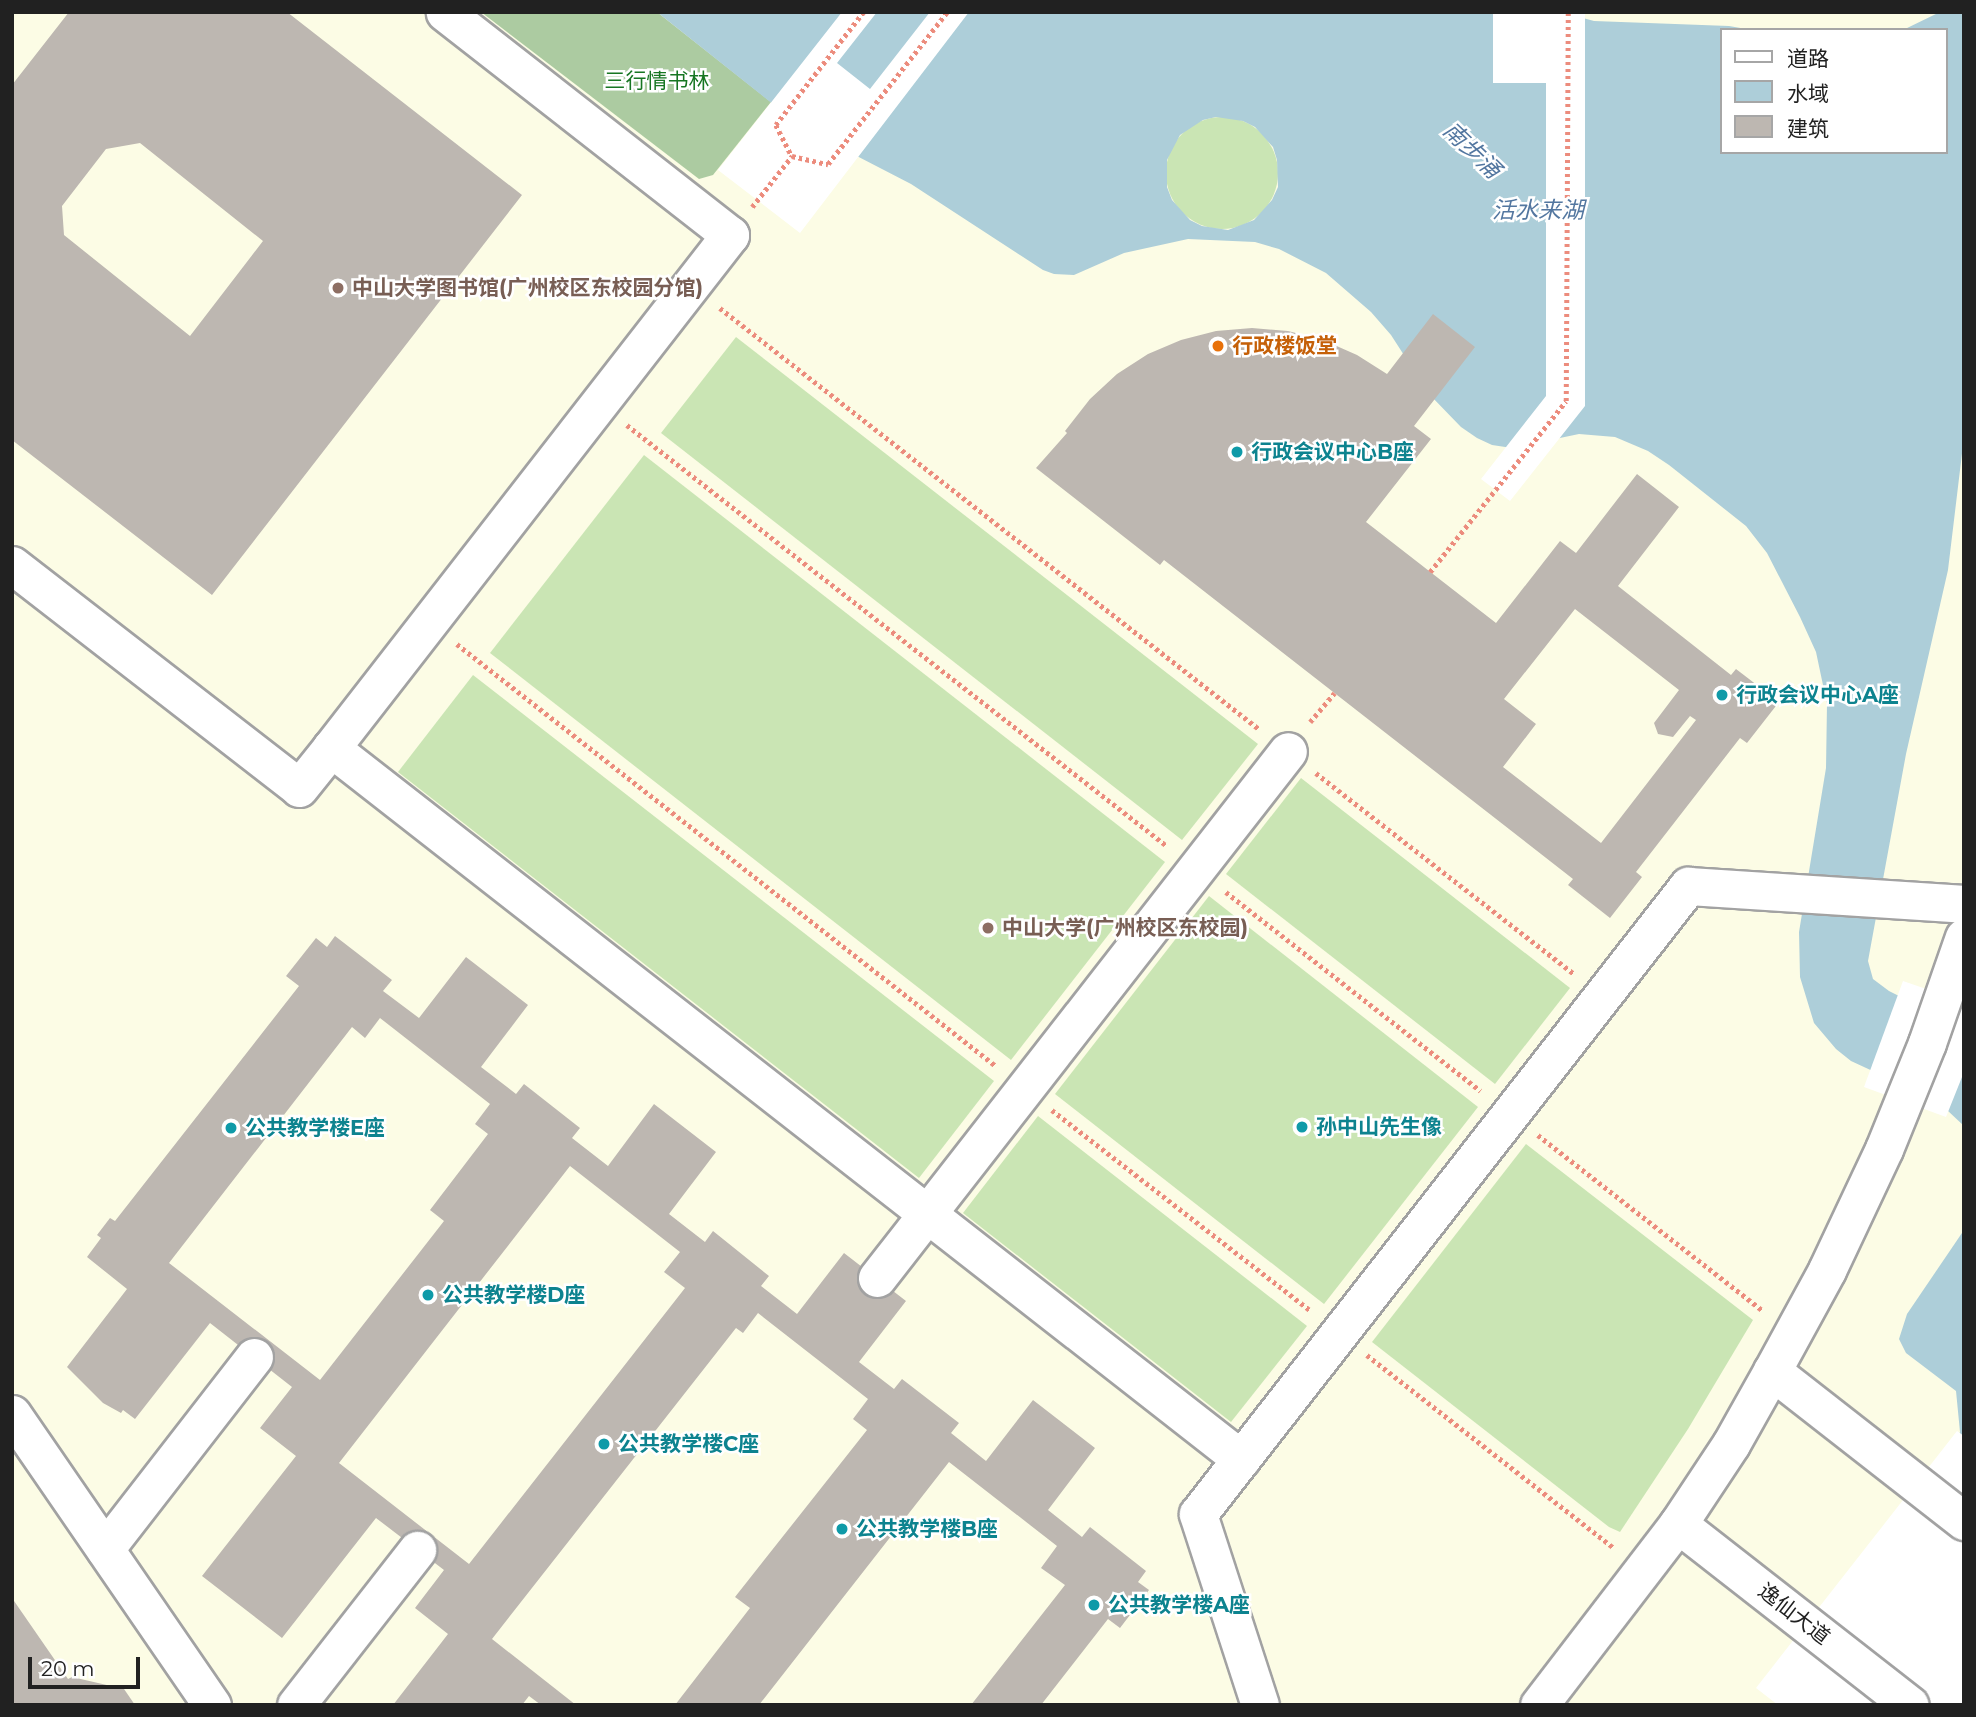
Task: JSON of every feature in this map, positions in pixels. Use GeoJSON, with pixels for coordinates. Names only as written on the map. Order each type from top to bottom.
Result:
{"type":"FeatureCollection","features":[{"type":"Feature","properties":{"kind":"lane"},"geometry":{"type":"LineString","coordinates":[[12,565],[299,788],[331,748],[730,235],[446,12]]}},
{"type":"Feature","properties":{"kind":"lane"},"geometry":{"type":"LineString","coordinates":[[331,748],[1241,1460]]}},
{"type":"Feature","properties":{"kind":"lane"},"geometry":{"type":"LineString","coordinates":[[877,1278],[1288,751]]}},
{"type":"Feature","properties":{"kind":"lane"},"geometry":{"type":"LineString","coordinates":[[1261,1705],[1198,1514],[1688,886],[1964,904]]}},
{"type":"Feature","properties":{"kind":"lane"},"geometry":{"type":"LineString","coordinates":[[1539,1705],[1678,1524],[1731,1444],[1772,1371],[1859,1204],[1904,1102],[1964,937]]}},
{"type":"Feature","properties":{"kind":"lane"},"geometry":{"type":"LineString","coordinates":[[105,1549],[254,1357]]}},
{"type":"Feature","properties":{"kind":"lane"},"geometry":{"type":"LineString","coordinates":[[1772,1371],[1964,1521]]}},
{"type":"Feature","properties":{"kind":"lane"},"geometry":{"type":"LineString","coordinates":[[12,1414],[212,1705]]}},
{"type":"Feature","properties":{"kind":"lane","name":"逸仙大道"},"geometry":{"type":"LineString","coordinates":[[1678,1524],[1910,1705]]}},
{"type":"Feature","properties":{"kind":"lane"},"geometry":{"type":"LineString","coordinates":[[296,1705],[417,1550]]}},
{"type":"Feature","properties":{"kind":"path"},"geometry":{"type":"LineString","coordinates":[[792,156],[776,125],[864,12]]}},
{"type":"Feature","properties":{"kind":"path"},"geometry":{"type":"LineString","coordinates":[[792,156],[828,164],[947,12]]}},
{"type":"Feature","properties":{"kind":"path"},"geometry":{"type":"LineString","coordinates":[[1430,572],[1566,401],[1568,12]]}},
{"type":"Feature","properties":{"kind":"path"},"geometry":{"type":"LineString","coordinates":[[757,200],[792,156]]}},
{"type":"Feature","properties":{"kind":"path"},"geometry":{"type":"LineString","coordinates":[[691,286],[1602,996]]}},
{"type":"Feature","properties":{"kind":"shaded area","name":"中山大学(广州校区东校园)"},"geometry":{"type":"Polygon","coordinates":[[[12,12],[1964,12],[1964,1705],[12,1705],[12,12]]]}},
{"type":"Feature","properties":{"kind":"green space","name":"三行情书林"},"geometry":{"type":"Polygon","coordinates":[[[481,12],[657,12],[771,102],[713,175],[699,179],[481,12]]]}},
{"type":"Feature","properties":{"kind":"green space"},"geometry":{"type":"Polygon","coordinates":[[[1222,117],[1244,121],[1262,133],[1274,151],[1278,173],[1274,195],[1262,213],[1244,225],[1222,229],[1200,225],[1182,213],[1170,195],[1166,173],[1170,151],[1182,133],[1200,121],[1222,117]]]}},
{"type":"Feature","properties":{"kind":"green space"},"geometry":{"type":"Polygon","coordinates":[[[736,337],[1258,744],[1182,840],[661,433],[736,337]]]}},
{"type":"Feature","properties":{"kind":"green space"},"geometry":{"type":"Polygon","coordinates":[[[644,455],[1165,862],[1011,1060],[490,653],[644,455]]]}},
{"type":"Feature","properties":{"kind":"green space"},"geometry":{"type":"Polygon","coordinates":[[[473,675],[994,1081],[919,1178],[398,772],[473,675]]]}},
{"type":"Feature","properties":{"kind":"green space"},"geometry":{"type":"Polygon","coordinates":[[[1301,778],[1570,988],[1495,1084],[1226,874],[1301,778]]]}},
{"type":"Feature","properties":{"kind":"green space"},"geometry":{"type":"Polygon","coordinates":[[[1209,896],[1478,1107],[1324,1304],[1055,1094],[1209,896]]]}},
{"type":"Feature","properties":{"kind":"green space"},"geometry":{"type":"Polygon","coordinates":[[[1038,1116],[1307,1326],[1231,1422],[963,1213],[1038,1116]]]}},
{"type":"Feature","properties":{"kind":"green space"},"geometry":{"type":"Polygon","coordinates":[[[1526,1144],[1753,1320],[1688,1429],[1620,1532],[1609,1527],[1372,1342],[1526,1144]]]}},
{"type":"Feature","properties":{"kind":"water","name":"活水来湖"},"geometry":{"type":"Polygon","coordinates":[[[657,12],[1561,12],[1594,21],[1729,26],[1740,28],[1720,28],[1720,154],[1948,154],[1948,28],[1907,28],[1940,12],[1964,12],[1964,437],[1948,570],[1906,754],[1868,961],[1873,979],[1899,996],[1964,1006],[1964,1126],[1947,1110],[1918,1092],[1851,1061],[1836,1049],[1814,1023],[1800,977],[1799,932],[1826,768],[1827,704],[1816,652],[1767,553],[1746,526],[1669,465],[1648,451],[1615,437],[1579,434],[1512,448],[1492,445],[1477,438],[1461,427],[1429,394],[1391,335],[1371,312],[1326,273],[1279,249],[1255,242],[1188,239],[1124,253],[1074,275],[1054,274],[1043,270],[911,184],[851,153],[774,105],[657,12]],[[1216,117],[1203,120],[1180,135],[1167,160],[1167,187],[1172,200],[1190,220],[1202,226],[1228,230],[1254,220],[1272,200],[1278,187],[1277,160],[1273,147],[1255,127],[1243,121],[1216,117]]]}},
{"type":"Feature","properties":{"kind":"water"},"geometry":{"type":"Polygon","coordinates":[[[1964,1230],[1964,1705],[1806,1705],[1901,1567],[1960,1432],[1956,1391],[1906,1353],[1899,1339],[1907,1314],[1964,1230]]]}},
{"type":"Feature","properties":{"kind":"pier"},"geometry":{"type":"Polygon","coordinates":[[[842,12],[877,12],[837,63],[870,89],[930,12],[969,12],[800,233],[718,170],[842,12]]]}},
{"type":"Feature","properties":{"kind":"pier"},"geometry":{"type":"Polygon","coordinates":[[[1493,12],[1585,12],[1585,406],[1510,501],[1481,479],[1546,396],[1546,83],[1493,83],[1493,12]]]}},
{"type":"Feature","properties":{"kind":"pier"},"geometry":{"type":"Polygon","coordinates":[[[1903,981],[1964,1002],[1964,1072],[1946,1117],[1864,1087],[1903,981]]]}},
{"type":"Feature","properties":{"kind":"pier"},"geometry":{"type":"Polygon","coordinates":[[[1957,1431],[1964,1436],[1964,1705],[1778,1705],[1756,1688],[1957,1431]]]}},
{"type":"Feature","properties":{"kind":"building","name":"中山大学图书馆(广州校区东校园分馆)"},"geometry":{"type":"Polygon","coordinates":[[[69,12],[287,12],[522,195],[212,595],[12,440],[12,85],[69,12]],[[140,143],[106,149],[62,206],[64,235],[190,336],[263,241],[140,143]]]}},
{"type":"Feature","properties":{"kind":"building"},"geometry":{"type":"Polygon","coordinates":[[[1433,314],[1475,347],[1414,426],[1431,439],[1366,522],[1496,623],[1560,541],[1576,553],[1637,474],[1679,507],[1618,586],[1731,675],[1736,669],[1779,702],[1747,743],[1740,738],[1636,872],[1642,877],[1610,918],[1568,885],[1573,879],[1164,560],[1160,565],[1036,468],[1067,433],[1065,431],[1090,399],[1117,374],[1148,354],[1181,340],[1216,331],[1252,328],[1288,331],[1323,340],[1357,355],[1387,374],[1433,314]],[[1575,609],[1504,699],[1536,724],[1503,767],[1601,843],[1696,720],[1690,716],[1673,737],[1658,734],[1654,723],[1679,690],[1575,609]]]}},
{"type":"Feature","properties":{"kind":"building"},"geometry":{"type":"Polygon","coordinates":[[[335,936],[392,980],[383,991],[419,1018],[466,957],[528,1005],[481,1067],[516,1094],[524,1084],[580,1128],[572,1138],[608,1166],[654,1104],[716,1152],[669,1214],[705,1242],[713,1231],[769,1276],[761,1286],[797,1314],[844,1253],[906,1301],[859,1362],[894,1389],[902,1379],[959,1423],[951,1433],[986,1461],[1033,1400],[1095,1448],[1048,1510],[1082,1537],[1090,1527],[1146,1571],[1138,1582],[1149,1590],[1120,1628],[1108,1619],[1041,1705],[971,1705],[1065,1585],[1041,1568],[1057,1546],[949,1462],[759,1705],[675,1705],[750,1608],[735,1597],[867,1430],[853,1419],[868,1399],[758,1313],[743,1333],[736,1328],[492,1639],[576,1705],[541,1705],[529,1696],[522,1705],[393,1705],[448,1634],[415,1608],[444,1570],[376,1518],[282,1638],[202,1576],[296,1456],[260,1428],[292,1387],[210,1323],[135,1419],[123,1410],[121,1413],[103,1403],[67,1367],[127,1289],[87,1257],[101,1238],[97,1235],[110,1218],[115,1221],[299,986],[286,976],[316,938],[327,947],[335,936]],[[380,1018],[365,1038],[352,1027],[169,1263],[320,1380],[444,1221],[430,1210],[488,1134],[475,1124],[490,1104],[380,1018]],[[570,1166],[339,1463],[469,1564],[685,1288],[664,1272],[680,1252],[570,1166]]]}},
{"type":"Feature","properties":{"kind":"building"},"geometry":{"type":"Polygon","coordinates":[[[12,1598],[68,1679],[72,1677],[124,1689],[135,1705],[12,1705],[12,1598]]]}},
{"type":"Feature","properties":{"kind":"place","name":"中山大学图书馆(广州校区东校园分馆)"},"geometry":{"type":"Point","coordinates":[338,288]}},
{"type":"Feature","properties":{"kind":"place","name":"行政楼饭堂"},"geometry":{"type":"Point","coordinates":[1218,346]}},
{"type":"Feature","properties":{"kind":"place","name":"行政会议中心B座"},"geometry":{"type":"Point","coordinates":[1237,452]}},
{"type":"Feature","properties":{"kind":"place","name":"行政会议中心A座"},"geometry":{"type":"Point","coordinates":[1722,695]}},
{"type":"Feature","properties":{"kind":"place","name":"中山大学(广州校区东校园)"},"geometry":{"type":"Point","coordinates":[988,928]}},
{"type":"Feature","properties":{"kind":"place","name":"孙中山先生像"},"geometry":{"type":"Point","coordinates":[1302,1127]}},
{"type":"Feature","properties":{"kind":"place","name":"公共教学楼E座"},"geometry":{"type":"Point","coordinates":[231,1128]}},
{"type":"Feature","properties":{"kind":"place","name":"公共教学楼D座"},"geometry":{"type":"Point","coordinates":[428,1295]}},
{"type":"Feature","properties":{"kind":"place","name":"公共教学楼C座"},"geometry":{"type":"Point","coordinates":[604,1444]}},
{"type":"Feature","properties":{"kind":"place","name":"公共教学楼B座"},"geometry":{"type":"Point","coordinates":[842,1529]}},
{"type":"Feature","properties":{"kind":"place","name":"公共教学楼A座"},"geometry":{"type":"Point","coordinates":[1094,1605]}},
{"type":"Feature","properties":{"kind":"water label","name":"南步涌"},"geometry":{"type":"Point","coordinates":[1472,150]}}]}
